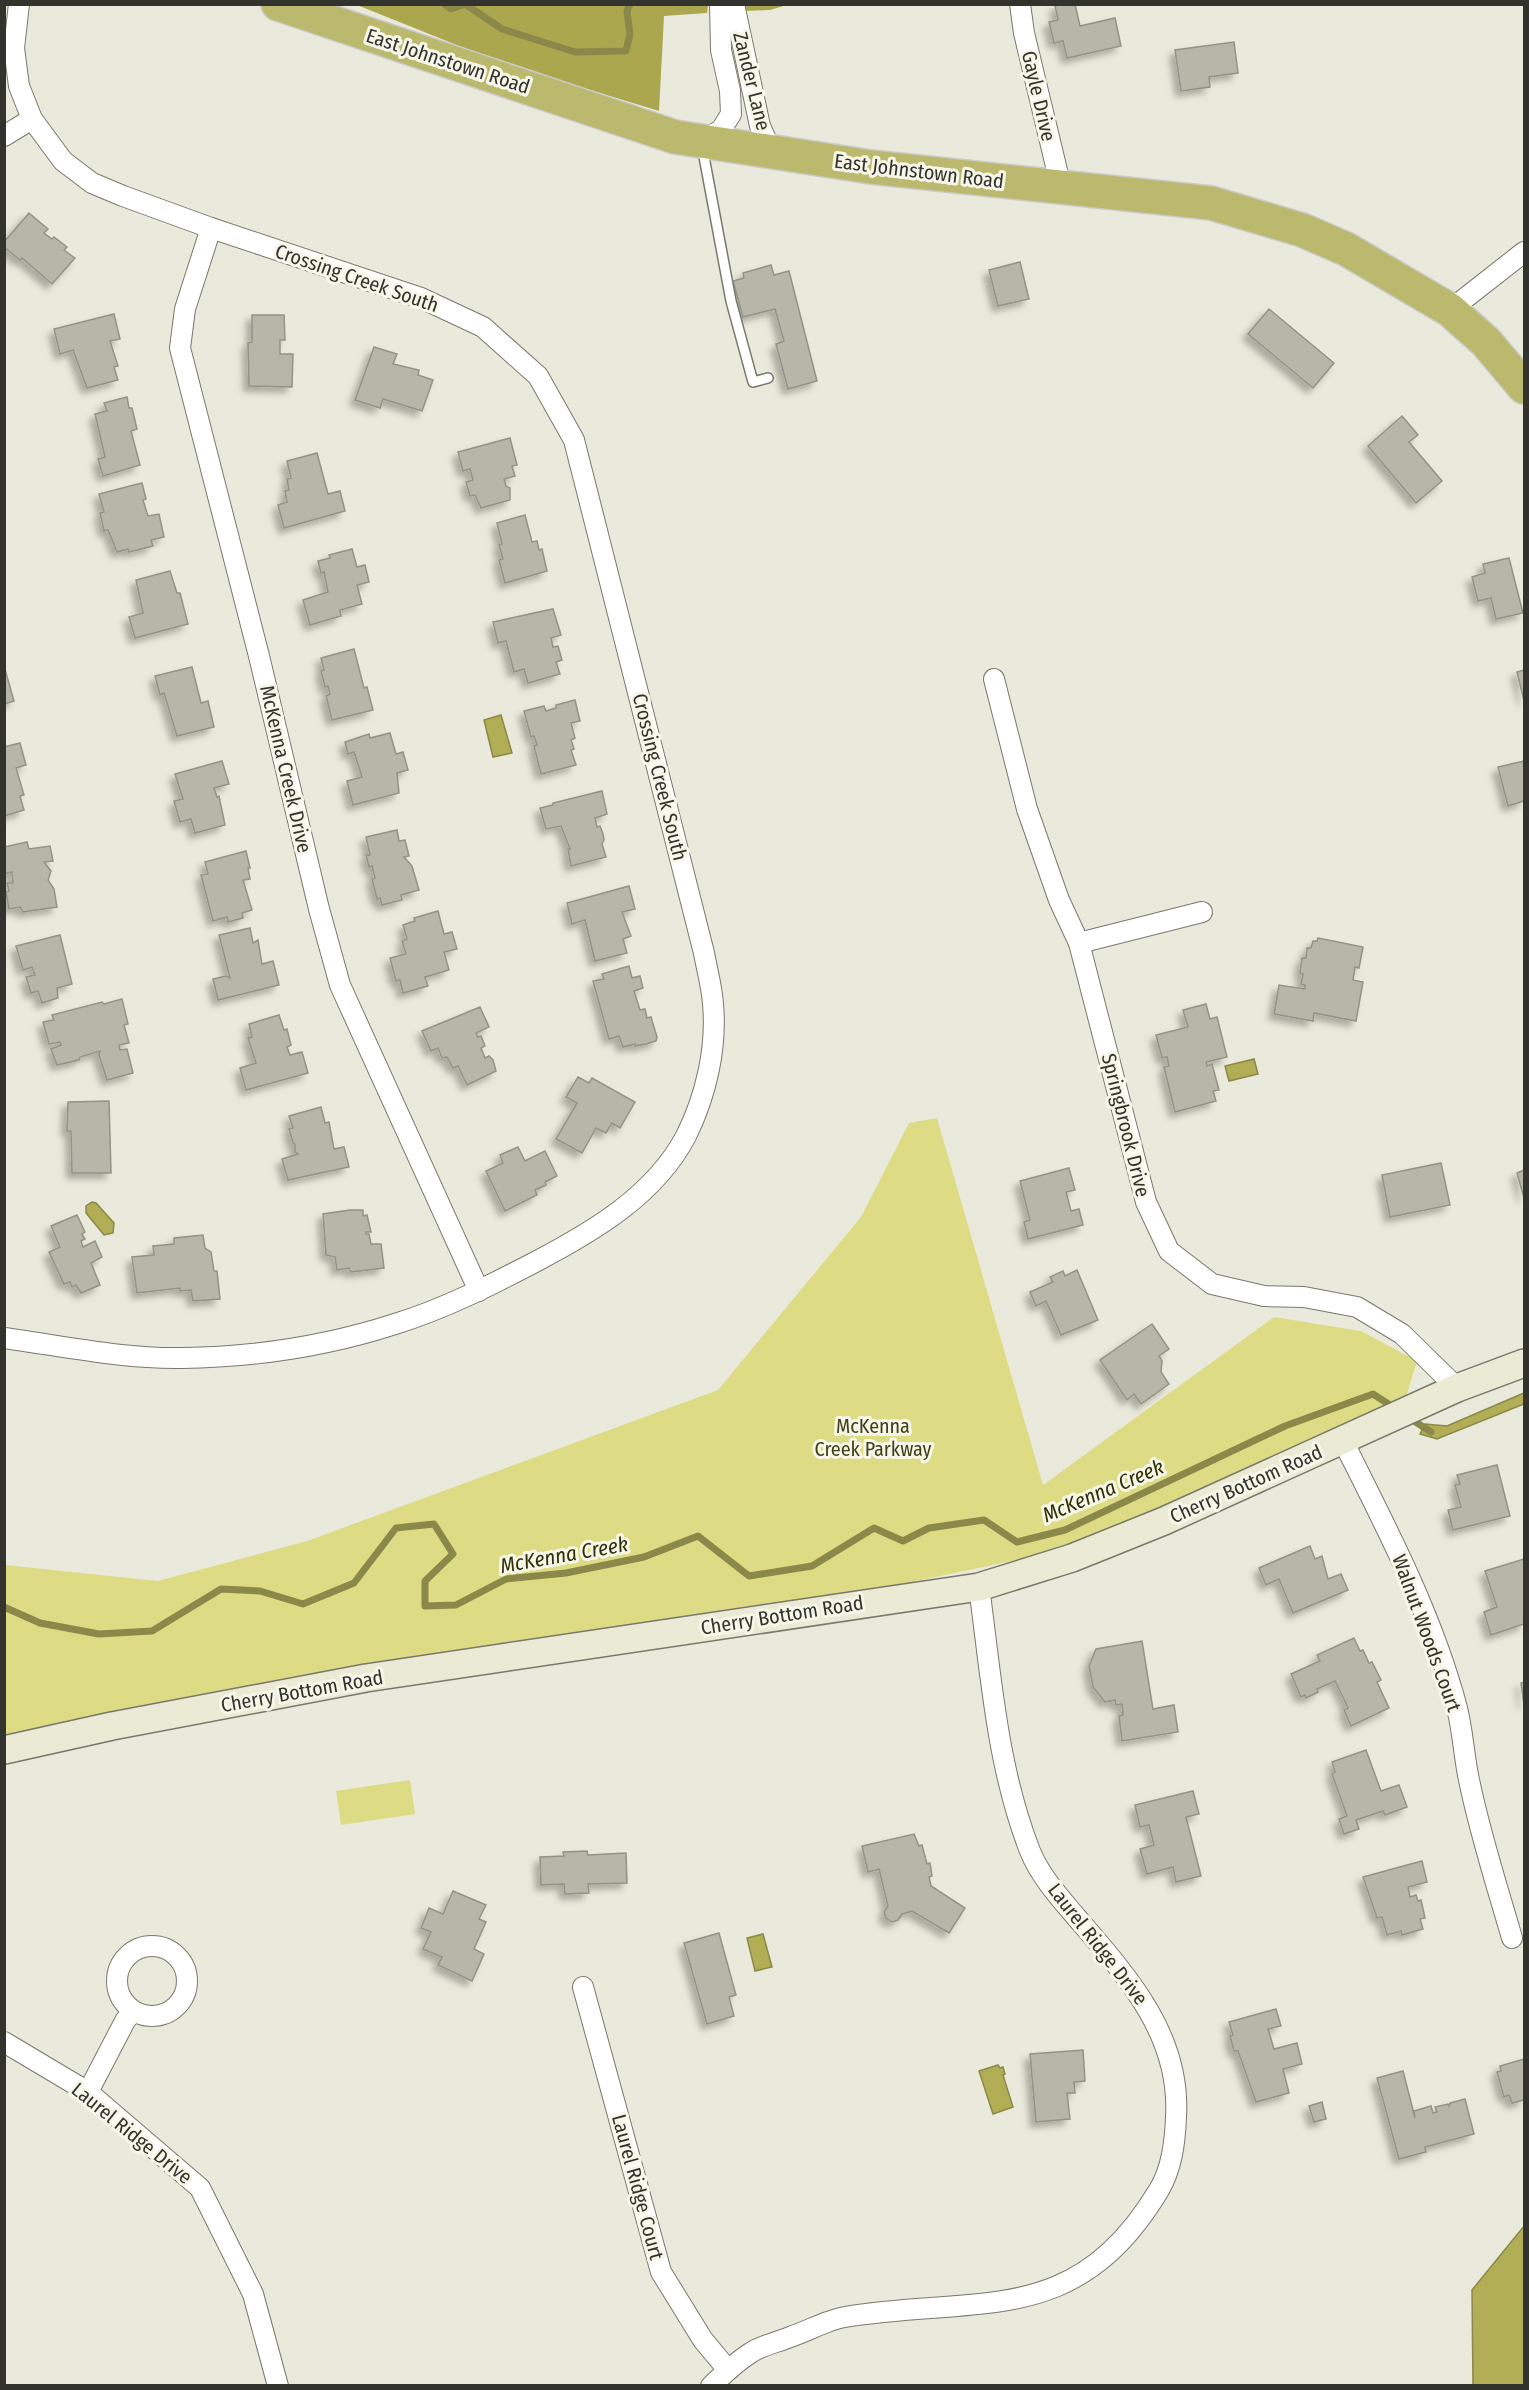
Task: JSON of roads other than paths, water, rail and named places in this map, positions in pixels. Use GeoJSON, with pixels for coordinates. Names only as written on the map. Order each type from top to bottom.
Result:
{"type":"FeatureCollection","features":[{"type":"Feature","properties":{"kind":"highway","name":"East Johnstown Road"},"geometry":{"type":"LineString","coordinates":[[278,4],[675,137],[871,166],[1211,203],[1302,230],[1346,249],[1450,310],[1486,342],[1524,387]]}},
{"type":"Feature","properties":{"kind":"main road","name":"Cherry Bottom Road"},"geometry":{"type":"LineString","coordinates":[[4,1750],[123,1724],[366,1678],[979,1587],[1083,1554],[1164,1521],[1456,1388],[1524,1363]]}},
{"type":"Feature","properties":{"kind":"street","name":"Crossing Creek South"},"geometry":{"type":"LineString","coordinates":[[4,1338],[109,1353],[181,1358],[257,1353],[324,1342],[395,1324],[479,1291],[569,1244],[623,1209],[656,1178],[685,1137],[700,1102],[713,1047],[713,1003],[704,953],[574,440],[538,376],[483,327],[421,298],[211,228],[92,183],[63,160],[32,119],[20,86],[14,48],[20,4]]}},
{"type":"Feature","properties":{"kind":"street","name":"Zander Lane"},"geometry":{"type":"LineString","coordinates":[[702,141],[721,130],[731,114],[721,50],[720,4]]}},
{"type":"Feature","properties":{"kind":"street","name":"Zander Lane"},"geometry":{"type":"LineString","coordinates":[[734,4],[760,126],[767,142],[779,153]]}},
{"type":"Feature","properties":{"kind":"street","name":"Gayle Drive"},"geometry":{"type":"LineString","coordinates":[[1020,4],[1024,33],[1061,187]]}},
{"type":"Feature","properties":{"kind":"street"},"geometry":{"type":"LineString","coordinates":[[4,136],[32,119]]}},
{"type":"Feature","properties":{"kind":"street","name":"McKenna Creek Drive"},"geometry":{"type":"LineString","coordinates":[[211,228],[185,309],[180,348],[259,656],[319,909],[340,985],[479,1291]]}},
{"type":"Feature","properties":{"kind":"street"},"geometry":{"type":"LineString","coordinates":[[1450,310],[1524,252]]}},
{"type":"Feature","properties":{"kind":"street","name":"Springbrook Drive"},"geometry":{"type":"LineString","coordinates":[[994,680],[1027,809],[1059,900],[1079,943],[1146,1202],[1169,1251],[1212,1284],[1264,1296],[1304,1297],[1357,1307],[1402,1334],[1456,1388]]}},
{"type":"Feature","properties":{"kind":"street"},"geometry":{"type":"LineString","coordinates":[[1079,943],[1202,912]]}},
{"type":"Feature","properties":{"kind":"street","name":"Walnut Woods Court"},"geometry":{"type":"LineString","coordinates":[[1343,1441],[1401,1557],[1428,1623],[1457,1709],[1468,1779],[1483,1840],[1512,1938]]}},
{"type":"Feature","properties":{"kind":"street","name":"Laurel Ridge Drive"},"geometry":{"type":"LineString","coordinates":[[711,2385],[753,2351],[842,2318],[991,2303],[1033,2296],[1068,2283],[1091,2269],[1133,2228],[1162,2185],[1171,2163],[1177,2103],[1173,2071],[1164,2039],[1149,2009],[1129,1979],[1050,1884],[1032,1855],[1020,1825],[1002,1753],[979,1587]]}},
{"type":"Feature","properties":{"kind":"street","name":"Laurel Ridge Court"},"geometry":{"type":"LineString","coordinates":[[584,1987],[661,2272],[703,2340],[728,2370]]}},
{"type":"Feature","properties":{"kind":"street"},"geometry":{"type":"LineString","coordinates":[[88,2092],[125,2021],[133,2011]]}},
{"type":"Feature","properties":{"kind":"street","name":"Laurel Ridge Drive"},"geometry":{"type":"LineString","coordinates":[[4,2042],[88,2092],[200,2188],[254,2294],[278,2385]]}},
{"type":"Feature","properties":{"kind":"lane"},"geometry":{"type":"LineString","coordinates":[[727,80],[750,76]]}},
{"type":"Feature","properties":{"kind":"lane"},"geometry":{"type":"LineString","coordinates":[[702,141],[731,301],[753,382],[768,378]]}},
{"type":"Feature","properties":{"kind":"waterway"},"geometry":{"type":"LineString","coordinates":[[444,4],[451,9],[465,4]]}},
{"type":"Feature","properties":{"kind":"waterway"},"geometry":{"type":"LineString","coordinates":[[465,4],[502,29],[575,52],[626,51],[630,34],[627,11],[630,4]]}},
{"type":"Feature","properties":{"kind":"waterway","name":"McKenna Creek"},"geometry":{"type":"LineString","coordinates":[[4,1607],[40,1623],[99,1634],[152,1631],[221,1589],[260,1591],[303,1604],[354,1583],[396,1528],[434,1524],[453,1554],[425,1581],[425,1606],[456,1605],[506,1579],[566,1573],[644,1557],[698,1536],[749,1576],[812,1566],[874,1528],[903,1541],[929,1528],[984,1520],[1017,1542],[1065,1530],[1285,1426],[1373,1394],[1396,1409]]}},
{"type":"Feature","properties":{"kind":"waterway","name":"McKenna Creek"},"geometry":{"type":"LineString","coordinates":[[1408,1417],[1431,1432]]}},
{"type":"Feature","properties":{"kind":"park label","name":"McKenna Creek Parkway"},"geometry":{"type":"Point","coordinates":[873,1438]}}]}
